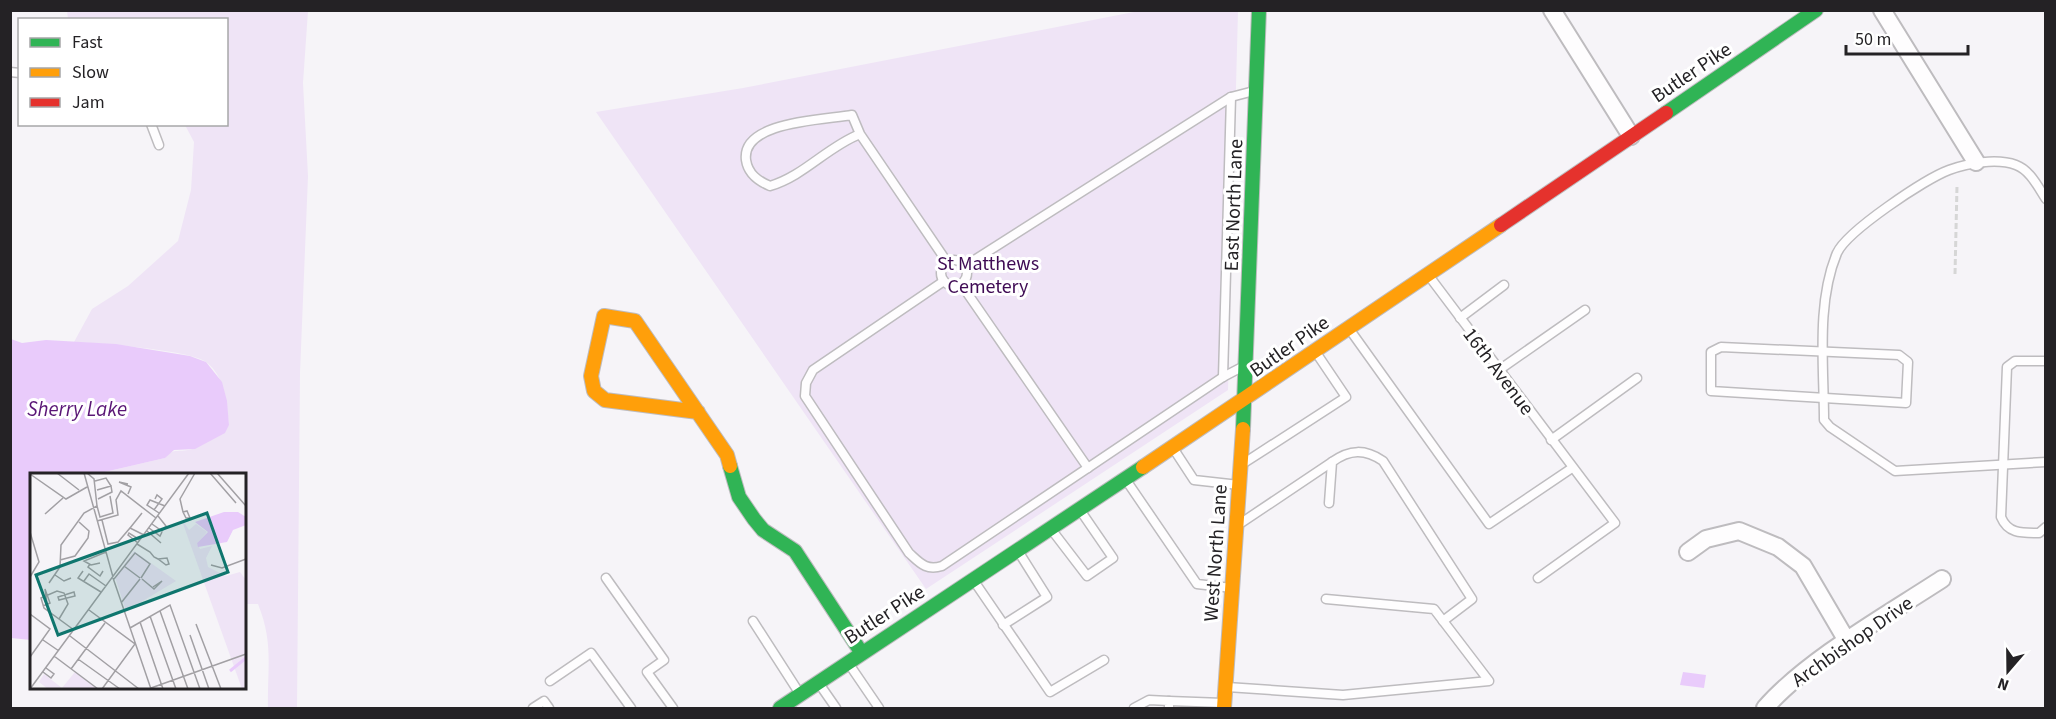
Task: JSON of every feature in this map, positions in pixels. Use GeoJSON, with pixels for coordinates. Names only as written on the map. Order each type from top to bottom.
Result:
{"type":"FeatureCollection","features":[{"type":"Feature","properties":{"kind":"main road","name":"East North Lane"},"geometry":{"type":"LineString","coordinates":[[1245,400],[1259,10]]}},
{"type":"Feature","properties":{"kind":"main road","name":"Butler Pike"},"geometry":{"type":"LineString","coordinates":[[780,708],[861,652],[1245,400],[1816,10]]}},
{"type":"Feature","properties":{"kind":"main road"},"geometry":{"type":"LineString","coordinates":[[698,412],[605,400],[594,391],[591,376],[604,316],[635,321],[698,412],[727,455],[739,497],[753,519],[763,530],[795,551],[861,652]]}},
{"type":"Feature","properties":{"kind":"main road","name":"West North Lane"},"geometry":{"type":"LineString","coordinates":[[1225,706],[1245,400]]}},
{"type":"Feature","properties":{"kind":"street"},"geometry":{"type":"LineString","coordinates":[[1552,10],[1631,136]]}},
{"type":"Feature","properties":{"kind":"street"},"geometry":{"type":"LineString","coordinates":[[1882,10],[1976,162]]}},
{"type":"Feature","properties":{"kind":"street"},"geometry":{"type":"LineString","coordinates":[[1688,552],[1706,539],[1739,531],[1778,547],[1803,566],[1847,641]]}},
{"type":"Feature","properties":{"kind":"street","name":"Archbishop Drive"},"geometry":{"type":"LineString","coordinates":[[1765,708],[1778,693],[1847,641],[1942,579]]}},
{"type":"Feature","properties":{"kind":"lane"},"geometry":{"type":"LineString","coordinates":[[965,266],[1231,97],[1257,90]]}},
{"type":"Feature","properties":{"kind":"lane"},"geometry":{"type":"LineString","coordinates":[[1223,377],[1231,97]]}},
{"type":"Feature","properties":{"kind":"lane"},"geometry":{"type":"LineString","coordinates":[[860,134],[829,150],[793,177],[770,186],[754,176],[746,162],[746,151],[749,144],[766,129],[852,115],[860,134],[947,262]]}},
{"type":"Feature","properties":{"kind":"lane"},"geometry":{"type":"LineString","coordinates":[[152,126],[159,145]]}},
{"type":"Feature","properties":{"kind":"lane"},"geometry":{"type":"LineString","coordinates":[[2046,199],[2030,175],[2015,164],[1976,162],[1947,171],[1886,209],[1857,229],[1838,250],[1827,280],[1824,351],[1824,420],[1830,428],[1895,471],[2046,462]]}},
{"type":"Feature","properties":{"kind":"lane"},"geometry":{"type":"LineString","coordinates":[[957,260],[965,266],[967,276],[961,284],[950,285],[944,281],[941,271],[947,262],[957,260]]}},
{"type":"Feature","properties":{"kind":"lane","name":"16th Avenue"},"geometry":{"type":"LineString","coordinates":[[1427,274],[1615,523],[1538,578]]}},
{"type":"Feature","properties":{"kind":"lane"},"geometry":{"type":"LineString","coordinates":[[944,281],[813,370],[806,383],[805,396],[909,552],[923,566],[933,568],[942,566],[1223,377],[1247,364]]}},
{"type":"Feature","properties":{"kind":"lane"},"geometry":{"type":"LineString","coordinates":[[961,284],[1088,468]]}},
{"type":"Feature","properties":{"kind":"lane"},"geometry":{"type":"LineString","coordinates":[[1460,318],[1504,285]]}},
{"type":"Feature","properties":{"kind":"lane"},"geometry":{"type":"LineString","coordinates":[[1499,370],[1586,310]]}},
{"type":"Feature","properties":{"kind":"lane"},"geometry":{"type":"LineString","coordinates":[[1348,328],[1488,524],[1572,468]]}},
{"type":"Feature","properties":{"kind":"lane"},"geometry":{"type":"LineString","coordinates":[[1721,346],[1824,351],[1899,355],[1908,362],[1906,403],[1711,391],[1711,352],[1721,346]]}},
{"type":"Feature","properties":{"kind":"lane"},"geometry":{"type":"LineString","coordinates":[[1241,465],[1346,397],[1315,351]]}},
{"type":"Feature","properties":{"kind":"lane"},"geometry":{"type":"LineString","coordinates":[[2046,361],[2015,361],[2007,367],[2001,517],[2004,525],[2018,534],[2038,533],[2046,527]]}},
{"type":"Feature","properties":{"kind":"lane"},"geometry":{"type":"LineString","coordinates":[[1551,440],[1637,378]]}},
{"type":"Feature","properties":{"kind":"lane"},"geometry":{"type":"LineString","coordinates":[[1173,448],[1194,480],[1239,484]]}},
{"type":"Feature","properties":{"kind":"lane"},"geometry":{"type":"LineString","coordinates":[[1237,525],[1341,455],[1363,451],[1374,455],[1390,470],[1472,598],[1443,621]]}},
{"type":"Feature","properties":{"kind":"lane"},"geometry":{"type":"LineString","coordinates":[[1329,503],[1332,462]]}},
{"type":"Feature","properties":{"kind":"lane"},"geometry":{"type":"LineString","coordinates":[[1126,479],[1197,584],[1232,588]]}},
{"type":"Feature","properties":{"kind":"lane"},"geometry":{"type":"LineString","coordinates":[[1051,529],[1087,576],[1113,558],[1080,510]]}},
{"type":"Feature","properties":{"kind":"lane"},"geometry":{"type":"LineString","coordinates":[[1003,625],[1047,597],[1018,550]]}},
{"type":"Feature","properties":{"kind":"lane"},"geometry":{"type":"LineString","coordinates":[[606,578],[664,660],[647,672],[673,708]]}},
{"type":"Feature","properties":{"kind":"lane"},"geometry":{"type":"LineString","coordinates":[[973,579],[1050,692],[1104,660]]}},
{"type":"Feature","properties":{"kind":"lane"},"geometry":{"type":"LineString","coordinates":[[1225,687],[1343,695],[1489,681],[1434,609],[1326,599]]}},
{"type":"Feature","properties":{"kind":"lane"},"geometry":{"type":"LineString","coordinates":[[753,621],[800,694]]}},
{"type":"Feature","properties":{"kind":"lane"},"geometry":{"type":"LineString","coordinates":[[550,681],[591,653],[631,708]]}},
{"type":"Feature","properties":{"kind":"lane"},"geometry":{"type":"LineString","coordinates":[[848,662],[879,708]]}},
{"type":"Feature","properties":{"kind":"lane"},"geometry":{"type":"LineString","coordinates":[[818,682],[836,708]]}},
{"type":"Feature","properties":{"kind":"lane"},"geometry":{"type":"LineString","coordinates":[[1134,708],[1149,700],[1169,704],[1225,706]]}},
{"type":"Feature","properties":{"kind":"lane"},"geometry":{"type":"LineString","coordinates":[[533,708],[544,701],[549,708]]}},
{"type":"Feature","properties":{"kind":"path"},"geometry":{"type":"LineString","coordinates":[[1955,274],[1957,186]]}},
{"type":"Feature","properties":{"kind":"green space"},"geometry":{"type":"Polygon","coordinates":[[[67,11],[308,11],[303,83],[308,176],[300,373],[297,708],[268,708],[269,656],[266,632],[258,604],[246,604],[246,473],[100,473],[165,458],[174,451],[192,449],[207,442],[229,425],[224,391],[217,375],[206,362],[182,354],[74,342],[92,309],[128,286],[178,241],[191,190],[194,142],[186,126],[228,126],[228,18],[68,18],[67,11]]]}},
{"type":"Feature","properties":{"kind":"green space","name":"St Matthews Cemetery"},"geometry":{"type":"Polygon","coordinates":[[[1139,11],[1238,11],[1228,390],[926,589],[596,112],[743,88],[1139,11]]]}},
{"type":"Feature","properties":{"kind":"water","name":"Sherry Lake"},"geometry":{"type":"Polygon","coordinates":[[[11,339],[22,343],[46,340],[116,344],[190,356],[206,362],[222,382],[227,401],[229,425],[225,433],[195,449],[174,450],[165,458],[100,473],[30,473],[30,640],[11,638],[11,339]]]}},
{"type":"Feature","properties":{"kind":"water"},"geometry":{"type":"Polygon","coordinates":[[[1683,672],[1706,675],[1704,688],[1680,685],[1683,672]]]}},
{"type":"Feature","properties":{"kind":"traffic: fast"},"geometry":{"type":"LineString","coordinates":[[1243,429],[1259,10]]}},
{"type":"Feature","properties":{"kind":"traffic: fast"},"geometry":{"type":"LineString","coordinates":[[1666,113],[1816,10]]}},
{"type":"Feature","properties":{"kind":"traffic: fast"},"geometry":{"type":"LineString","coordinates":[[730,466],[739,497],[754,519],[763,530],[795,551],[861,652]]}},
{"type":"Feature","properties":{"kind":"traffic: fast"},"geometry":{"type":"LineString","coordinates":[[780,708],[1143,467]]}},
{"type":"Feature","properties":{"kind":"traffic: slow"},"geometry":{"type":"LineString","coordinates":[[1143,467],[1501,225]]}},
{"type":"Feature","properties":{"kind":"traffic: slow"},"geometry":{"type":"LineString","coordinates":[[698,412],[605,400],[594,391],[591,376],[604,316],[635,321],[727,455],[730,466]]}},
{"type":"Feature","properties":{"kind":"traffic: slow"},"geometry":{"type":"LineString","coordinates":[[1224,708],[1243,429]]}},
{"type":"Feature","properties":{"kind":"traffic: jam"},"geometry":{"type":"LineString","coordinates":[[1501,225],[1666,113]]}}]}
